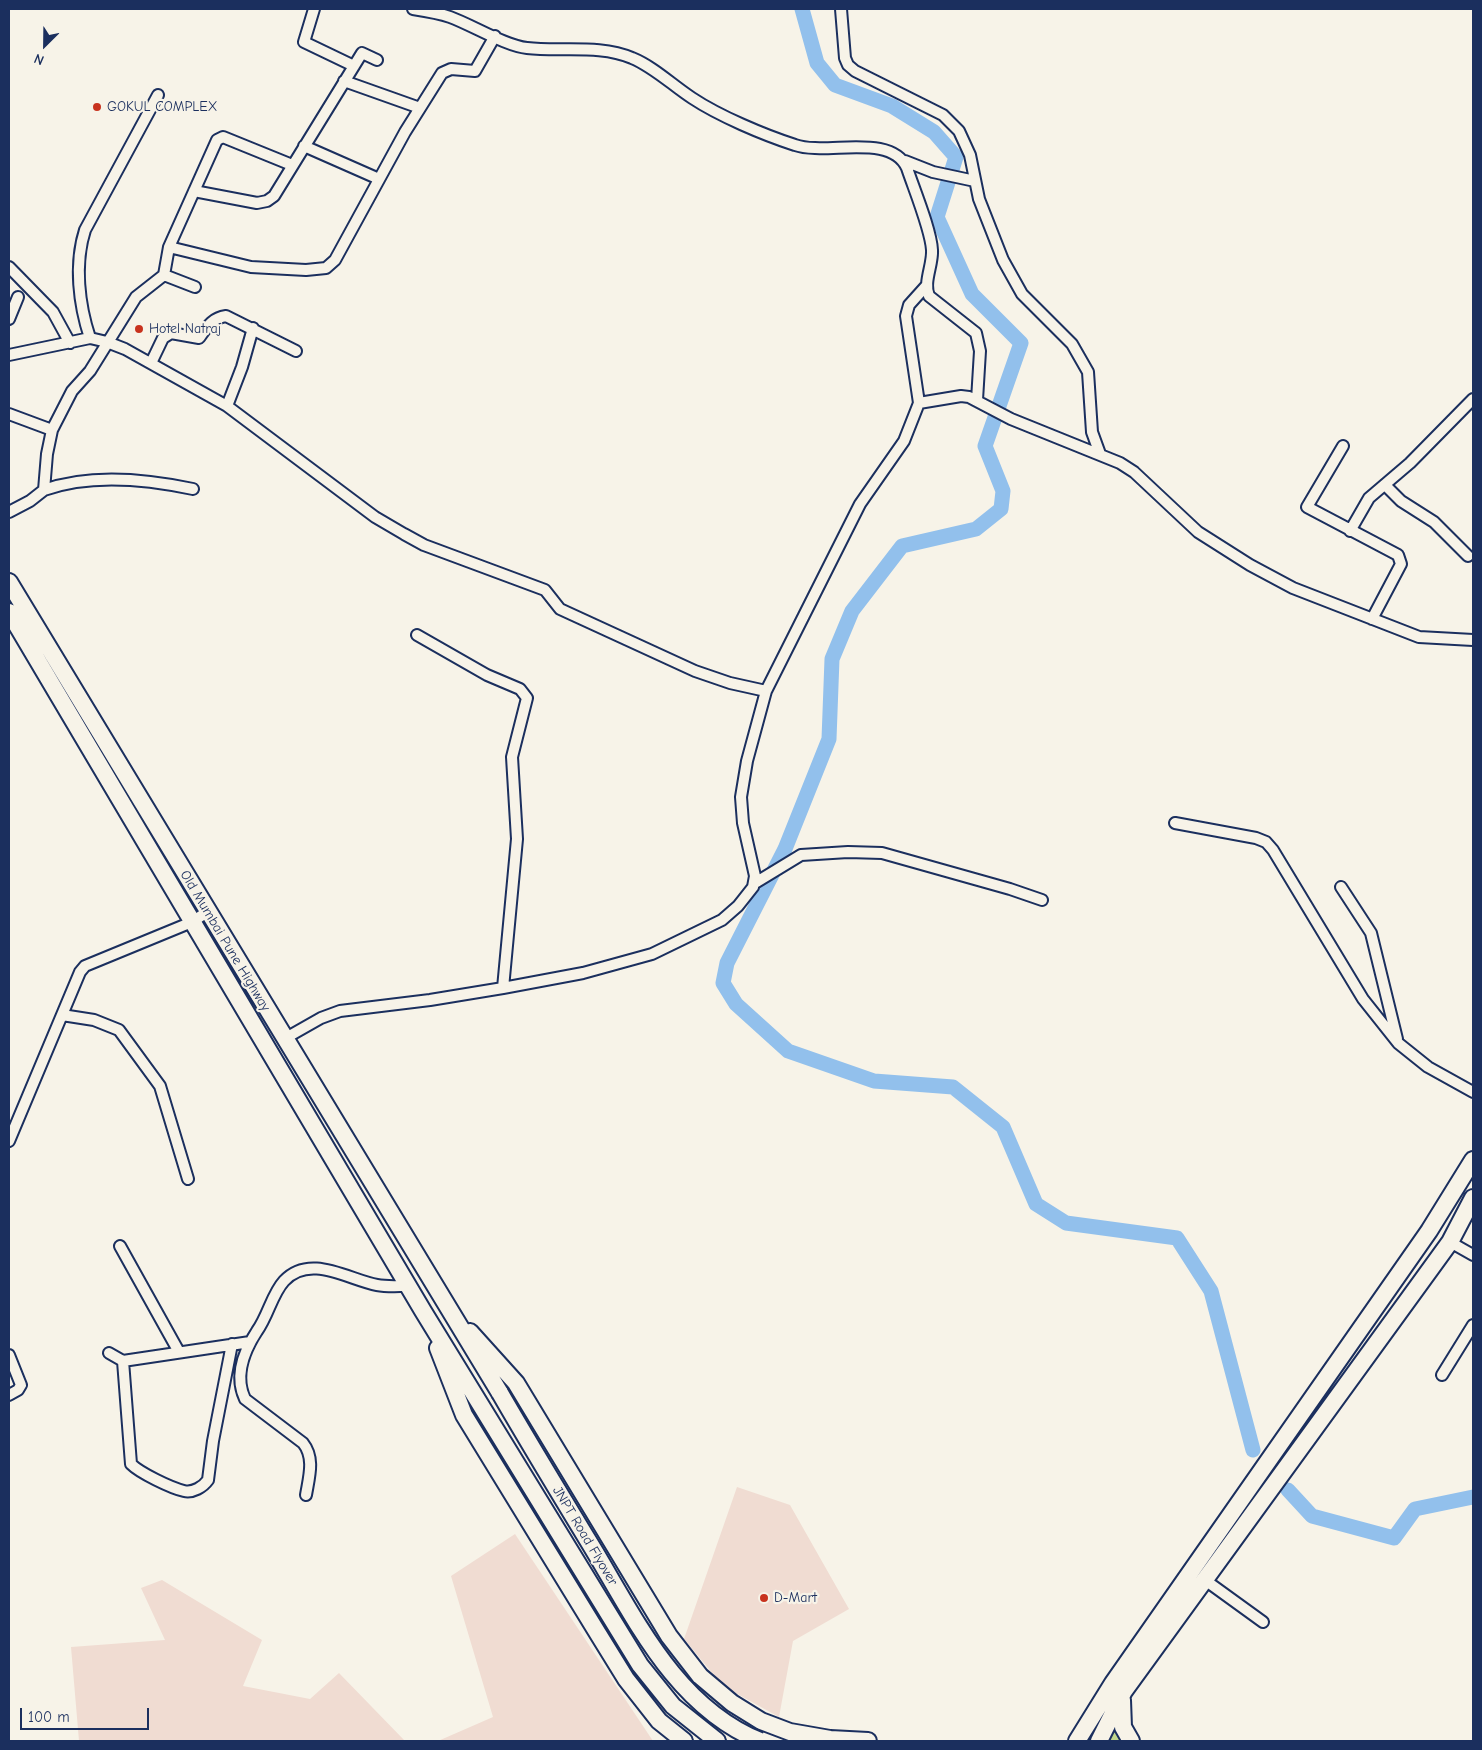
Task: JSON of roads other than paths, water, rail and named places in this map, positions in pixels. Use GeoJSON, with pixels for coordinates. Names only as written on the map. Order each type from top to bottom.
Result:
{"type":"FeatureCollection","features":[{"type":"Feature","properties":{"kind":"highway","name":"Old Mumbai Pune Highway"},"geometry":{"type":"LineString","coordinates":[[9,582],[442,1301]]}},
{"type":"Feature","properties":{"kind":"highway","name":"Old Mumbai Pune Highway"},"geometry":{"type":"LineString","coordinates":[[9,612],[423,1312]]}},
{"type":"Feature","properties":{"kind":"highway"},"geometry":{"type":"LineString","coordinates":[[1077,1741],[1113,1683],[1423,1240],[1473,1160]]}},
{"type":"Feature","properties":{"kind":"highway"},"geometry":{"type":"LineString","coordinates":[[1099,1741],[1124,1690],[1450,1242],[1473,1198]]}},
{"type":"Feature","properties":{"kind":"highway","name":"JNPT Road Flyover"},"geometry":{"type":"LineString","coordinates":[[442,1301],[654,1651],[686,1691],[721,1720],[760,1741]]}},
{"type":"Feature","properties":{"kind":"highway"},"geometry":{"type":"LineString","coordinates":[[442,1301],[516,1383],[669,1636],[700,1676],[732,1703],[761,1721],[790,1732],[830,1739],[868,1741]]}},
{"type":"Feature","properties":{"kind":"highway","name":"JNPT Road Flyover"},"geometry":{"type":"LineString","coordinates":[[423,1312],[482,1404],[640,1665],[673,1706],[717,1741]]}},
{"type":"Feature","properties":{"kind":"highway"},"geometry":{"type":"LineString","coordinates":[[423,1312],[464,1415],[626,1679],[659,1721],[684,1741]]}},
{"type":"Feature","properties":{"kind":"highway"},"geometry":{"type":"LineString","coordinates":[[1124,1690],[1121,1716],[1124,1732],[1131,1741]]}},
{"type":"Feature","properties":{"kind":"highway"},"geometry":{"type":"LineString","coordinates":[[754,1741],[761,1721]]}},
{"type":"Feature","properties":{"kind":"street"},"geometry":{"type":"LineString","coordinates":[[314,9],[304,42],[354,66]]}},
{"type":"Feature","properties":{"kind":"street"},"geometry":{"type":"LineString","coordinates":[[413,9],[452,13],[495,36],[528,48],[616,53],[632,58],[646,65],[709,108],[795,145],[812,149],[872,146],[888,151],[904,162],[939,173],[960,176],[975,181]]}},
{"type":"Feature","properties":{"kind":"street"},"geometry":{"type":"LineString","coordinates":[[841,9],[845,58],[848,65],[855,71],[943,115],[959,131],[970,156],[988,226],[1003,260],[1022,294],[1072,344],[1086,366],[1090,380],[1092,432],[1100,454]]}},
{"type":"Feature","properties":{"kind":"street"},"geometry":{"type":"LineString","coordinates":[[169,247],[251,267],[306,270],[326,268],[335,260],[420,108],[446,70],[472,71],[478,68],[495,36]]}},
{"type":"Feature","properties":{"kind":"street"},"geometry":{"type":"LineString","coordinates":[[194,191],[257,203],[267,201],[274,196],[362,53],[377,60]]}},
{"type":"Feature","properties":{"kind":"street"},"geometry":{"type":"LineString","coordinates":[[344,81],[420,108]]}},
{"type":"Feature","properties":{"kind":"street"},"geometry":{"type":"LineString","coordinates":[[90,338],[82,316],[79,248],[85,230],[158,96]]}},
{"type":"Feature","properties":{"kind":"street"},"geometry":{"type":"LineString","coordinates":[[44,490],[47,454],[52,430],[72,392],[90,371],[136,297],[164,275],[169,247],[217,140],[220,138],[292,165]]}},
{"type":"Feature","properties":{"kind":"street"},"geometry":{"type":"LineString","coordinates":[[304,146],[379,179]]}},
{"type":"Feature","properties":{"kind":"street"},"geometry":{"type":"LineString","coordinates":[[904,162],[932,248],[932,264],[927,292],[932,299],[976,333],[980,351],[980,402]]}},
{"type":"Feature","properties":{"kind":"street"},"geometry":{"type":"LineString","coordinates":[[9,267],[53,312],[70,343]]}},
{"type":"Feature","properties":{"kind":"street"},"geometry":{"type":"LineString","coordinates":[[164,275],[195,287]]}},
{"type":"Feature","properties":{"kind":"street"},"geometry":{"type":"LineString","coordinates":[[758,880],[755,876],[743,823],[741,797],[747,761],[766,691],[860,504],[904,441],[919,403],[906,316],[909,305],[927,285]]}},
{"type":"Feature","properties":{"kind":"street"},"geometry":{"type":"LineString","coordinates":[[9,319],[18,297]]}},
{"type":"Feature","properties":{"kind":"street"},"geometry":{"type":"LineString","coordinates":[[151,363],[163,338],[171,333],[199,338],[217,317],[226,316],[296,351]]}},
{"type":"Feature","properties":{"kind":"street"},"geometry":{"type":"LineString","coordinates":[[227,406],[242,367],[253,328]]}},
{"type":"Feature","properties":{"kind":"street"},"geometry":{"type":"LineString","coordinates":[[9,355],[90,338],[107,342],[151,363],[227,406],[375,517],[424,545],[545,590],[560,609],[695,671],[730,683],[766,691]]}},
{"type":"Feature","properties":{"kind":"street"},"geometry":{"type":"LineString","coordinates":[[919,403],[961,396],[980,402],[1011,419],[1120,463],[1134,472],[1198,532],[1250,565],[1293,588],[1419,637],[1473,640]]}},
{"type":"Feature","properties":{"kind":"street"},"geometry":{"type":"LineString","coordinates":[[1350,531],[1363,505],[1386,486],[1473,399]]}},
{"type":"Feature","properties":{"kind":"street"},"geometry":{"type":"LineString","coordinates":[[9,414],[52,430]]}},
{"type":"Feature","properties":{"kind":"street"},"geometry":{"type":"LineString","coordinates":[[1343,446],[1307,504],[1309,509],[1398,555],[1401,560],[1401,564],[1372,619]]}},
{"type":"Feature","properties":{"kind":"street"},"geometry":{"type":"LineString","coordinates":[[9,512],[30,501],[44,490],[58,485],[118,479],[162,482],[193,489]]}},
{"type":"Feature","properties":{"kind":"street"},"geometry":{"type":"LineString","coordinates":[[1386,486],[1401,501],[1434,522],[1468,556]]}},
{"type":"Feature","properties":{"kind":"street"},"geometry":{"type":"LineString","coordinates":[[417,635],[487,675],[520,689],[527,698],[512,757],[517,839],[503,988]]}},
{"type":"Feature","properties":{"kind":"street"},"geometry":{"type":"LineString","coordinates":[[1176,823],[1256,838],[1266,842],[1273,850],[1364,999],[1398,1043],[1428,1067],[1473,1092]]}},
{"type":"Feature","properties":{"kind":"street"},"geometry":{"type":"LineString","coordinates":[[284,1039],[321,1018],[340,1011],[430,1000],[503,988],[583,973],[652,954],[722,920],[738,906],[758,880],[801,855],[848,852],[882,853],[1042,900]]}},
{"type":"Feature","properties":{"kind":"street"},"geometry":{"type":"LineString","coordinates":[[1341,887],[1371,933],[1398,1043]]}},
{"type":"Feature","properties":{"kind":"street"},"geometry":{"type":"LineString","coordinates":[[9,1141],[75,981],[85,966],[192,922],[207,912]]}},
{"type":"Feature","properties":{"kind":"street"},"geometry":{"type":"LineString","coordinates":[[62,1015],[94,1020],[120,1030],[160,1086],[188,1179]]}},
{"type":"Feature","properties":{"kind":"street"},"geometry":{"type":"LineString","coordinates":[[1450,1242],[1473,1255]]}},
{"type":"Feature","properties":{"kind":"street"},"geometry":{"type":"LineString","coordinates":[[120,1246],[179,1352]]}},
{"type":"Feature","properties":{"kind":"street"},"geometry":{"type":"LineString","coordinates":[[306,1495],[311,1460],[310,1451],[303,1443],[245,1399],[241,1390],[240,1368],[250,1342],[264,1322],[282,1283],[290,1275],[308,1270],[331,1270],[378,1286],[408,1286]]}},
{"type":"Feature","properties":{"kind":"street"},"geometry":{"type":"LineString","coordinates":[[1442,1375],[1473,1325]]}},
{"type":"Feature","properties":{"kind":"street"},"geometry":{"type":"LineString","coordinates":[[109,1353],[123,1361],[250,1342]]}},
{"type":"Feature","properties":{"kind":"street"},"geometry":{"type":"LineString","coordinates":[[123,1361],[131,1464],[139,1471],[185,1491],[198,1489],[208,1480],[213,1440],[232,1344]]}},
{"type":"Feature","properties":{"kind":"street"},"geometry":{"type":"LineString","coordinates":[[9,1355],[21,1385],[18,1390],[9,1395]]}},
{"type":"Feature","properties":{"kind":"street"},"geometry":{"type":"LineString","coordinates":[[1204,1580],[1263,1622]]}},
{"type":"Feature","properties":{"kind":"waterway"},"geometry":{"type":"LineString","coordinates":[[802,9],[817,63],[835,85],[892,106],[934,132],[956,157],[937,217],[972,294],[1021,343],[985,446],[1003,491],[1001,509],[976,529],[902,546],[852,611],[832,659],[829,739],[785,849],[727,963],[723,983],[736,1004],[788,1051],[874,1081],[953,1087],[1003,1127],[1036,1204],[1066,1223],[1177,1238],[1211,1291],[1253,1450]]}},
{"type":"Feature","properties":{"kind":"waterway"},"geometry":{"type":"LineString","coordinates":[[1288,1490],[1312,1516],[1394,1538],[1415,1509],[1473,1497]]}},
{"type":"Feature","properties":{"kind":"place","name":"GOKUL COMPLEX"},"geometry":{"type":"Point","coordinates":[97,107]}},
{"type":"Feature","properties":{"kind":"place","name":"Hotel Natraj"},"geometry":{"type":"Point","coordinates":[139,329]}},
{"type":"Feature","properties":{"kind":"place","name":"D-Mart"},"geometry":{"type":"Point","coordinates":[764,1598]}}]}
